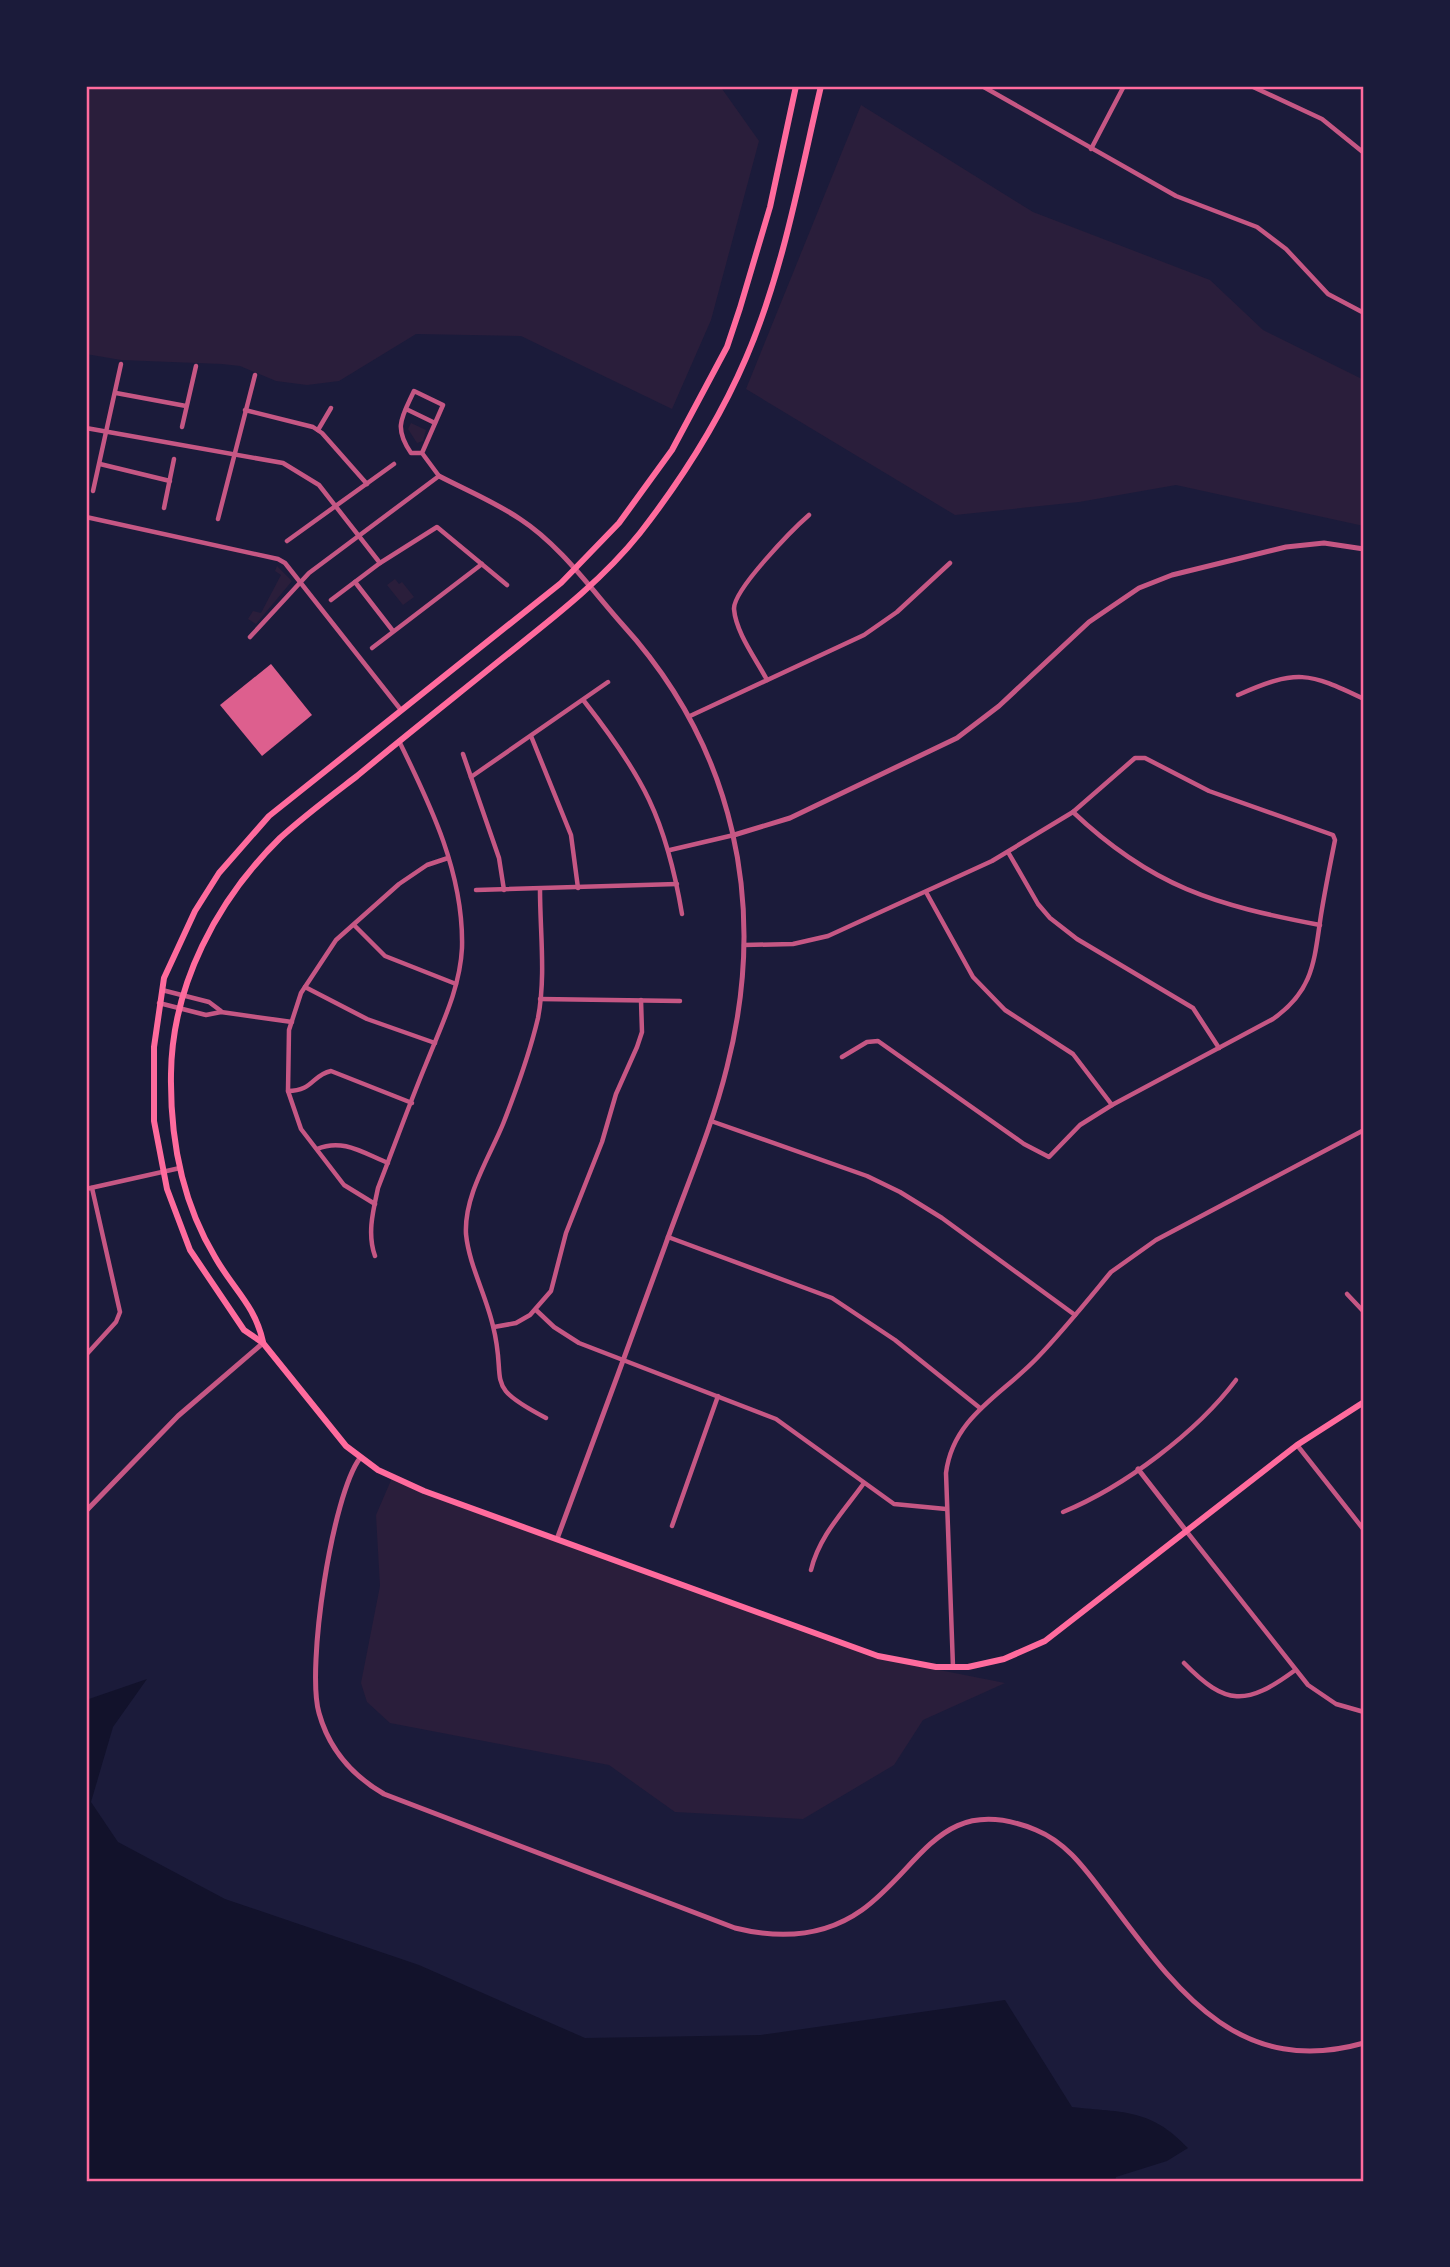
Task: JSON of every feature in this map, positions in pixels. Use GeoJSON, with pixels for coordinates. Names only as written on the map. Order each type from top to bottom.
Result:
{"type":"FeatureCollection","features":[{"type":"Feature","properties":{"kind":"main road"},"geometry":{"type":"LineString","coordinates":[[796,86],[770,207],[727,347],[672,450],[619,523],[574,569],[268,817],[237,852],[189,922],[159,1003],[153,1079],[155,1121],[163,1171],[177,1220],[204,1275],[244,1331],[263,1343],[346,1446],[360,1458],[415,1488],[878,1656],[916,1665],[983,1666],[1045,1641],[1297,1445],[1364,1402]]}},
{"type":"Feature","properties":{"kind":"main road"},"geometry":{"type":"LineString","coordinates":[[263,1343],[258,1318],[205,1241],[180,1168],[173,1121],[171,1071],[180,1008],[205,939],[259,860],[283,835],[590,586],[638,536],[690,466],[746,359],[760,321],[791,215],[821,86]]}},
{"type":"Feature","properties":{"kind":"street"},"geometry":{"type":"LineString","coordinates":[[982,86],[1176,196],[1256,227],[1286,249],[1328,294],[1364,313]]}},
{"type":"Feature","properties":{"kind":"street"},"geometry":{"type":"LineString","coordinates":[[1091,149],[1124,86]]}},
{"type":"Feature","properties":{"kind":"street"},"geometry":{"type":"LineString","coordinates":[[1251,86],[1322,119],[1364,153]]}},
{"type":"Feature","properties":{"kind":"street"},"geometry":{"type":"LineString","coordinates":[[1270,93],[1273,86]]}},
{"type":"Feature","properties":{"kind":"street"},"geometry":{"type":"LineString","coordinates":[[93,491],[121,364]]}},
{"type":"Feature","properties":{"kind":"street"},"geometry":{"type":"LineString","coordinates":[[182,427],[196,366]]}},
{"type":"Feature","properties":{"kind":"street"},"geometry":{"type":"LineString","coordinates":[[218,519],[255,375]]}},
{"type":"Feature","properties":{"kind":"street"},"geometry":{"type":"LineString","coordinates":[[414,391],[443,405],[422,453],[411,453],[403,441],[399,424],[414,391]]}},
{"type":"Feature","properties":{"kind":"street"},"geometry":{"type":"LineString","coordinates":[[116,393],[186,406]]}},
{"type":"Feature","properties":{"kind":"street"},"geometry":{"type":"LineString","coordinates":[[318,430],[331,408]]}},
{"type":"Feature","properties":{"kind":"street"},"geometry":{"type":"LineString","coordinates":[[245,410],[318,430],[367,484]]}},
{"type":"Feature","properties":{"kind":"street"},"geometry":{"type":"LineString","coordinates":[[405,410],[435,423]]}},
{"type":"Feature","properties":{"kind":"street"},"geometry":{"type":"LineString","coordinates":[[86,428],[283,463],[319,485],[380,563]]}},
{"type":"Feature","properties":{"kind":"street"},"geometry":{"type":"LineString","coordinates":[[422,453],[439,476],[523,520],[574,569],[642,646],[690,716],[718,782],[734,835],[744,906],[744,945],[734,1035],[711,1121],[557,1539]]}},
{"type":"Feature","properties":{"kind":"street"},"geometry":{"type":"LineString","coordinates":[[164,508],[174,459]]}},
{"type":"Feature","properties":{"kind":"street"},"geometry":{"type":"LineString","coordinates":[[100,464],[170,481]]}},
{"type":"Feature","properties":{"kind":"street"},"geometry":{"type":"LineString","coordinates":[[287,541],[394,464]]}},
{"type":"Feature","properties":{"kind":"street"},"geometry":{"type":"LineString","coordinates":[[250,636],[300,583],[439,476]]}},
{"type":"Feature","properties":{"kind":"street"},"geometry":{"type":"LineString","coordinates":[[766,680],[742,632],[734,608],[737,598],[772,551],[809,515]]}},
{"type":"Feature","properties":{"kind":"street"},"geometry":{"type":"LineString","coordinates":[[86,517],[278,559],[401,710]]}},
{"type":"Feature","properties":{"kind":"street"},"geometry":{"type":"LineString","coordinates":[[331,600],[380,563],[437,527],[507,585]]}},
{"type":"Feature","properties":{"kind":"street"},"geometry":{"type":"LineString","coordinates":[[670,850],[777,823],[957,738],[999,706],[1089,622],[1139,588],[1172,575],[1286,547],[1324,543],[1364,549]]}},
{"type":"Feature","properties":{"kind":"street"},"geometry":{"type":"LineString","coordinates":[[690,716],[881,625],[950,563]]}},
{"type":"Feature","properties":{"kind":"street"},"geometry":{"type":"LineString","coordinates":[[372,648],[482,564]]}},
{"type":"Feature","properties":{"kind":"street"},"geometry":{"type":"LineString","coordinates":[[355,582],[393,631]]}},
{"type":"Feature","properties":{"kind":"street"},"geometry":{"type":"LineString","coordinates":[[1238,695],[1283,677],[1302,676],[1325,680],[1364,699]]}},
{"type":"Feature","properties":{"kind":"street"},"geometry":{"type":"LineString","coordinates":[[471,776],[608,682]]}},
{"type":"Feature","properties":{"kind":"street"},"geometry":{"type":"LineString","coordinates":[[584,701],[637,772],[670,850],[682,914]]}},
{"type":"Feature","properties":{"kind":"street"},"geometry":{"type":"LineString","coordinates":[[531,736],[571,835],[578,888]]}},
{"type":"Feature","properties":{"kind":"street"},"geometry":{"type":"LineString","coordinates":[[375,1256],[371,1245],[375,1204],[388,1163],[436,1043],[456,984],[462,950],[461,919],[440,829],[399,741]]}},
{"type":"Feature","properties":{"kind":"street"},"geometry":{"type":"LineString","coordinates":[[463,754],[499,858],[504,890]]}},
{"type":"Feature","properties":{"kind":"street"},"geometry":{"type":"LineString","coordinates":[[744,945],[800,944],[828,936],[926,892],[1008,852],[1073,812],[1130,761],[1145,758],[1209,791],[1333,835],[1335,840],[1311,973],[1290,1007],[1112,1105],[1080,1125],[1057,1153],[1049,1157],[1042,1156],[878,1041],[867,1042],[842,1057]]}},
{"type":"Feature","properties":{"kind":"street"},"geometry":{"type":"LineString","coordinates":[[1073,812],[1104,840],[1134,861],[1194,894],[1257,913],[1320,925]]}},
{"type":"Feature","properties":{"kind":"street"},"geometry":{"type":"LineString","coordinates":[[1008,852],[1038,904],[1050,918],[1077,939],[1193,1008],[1219,1048]]}},
{"type":"Feature","properties":{"kind":"street"},"geometry":{"type":"LineString","coordinates":[[375,1204],[344,1185],[300,1129],[288,1091],[292,1022],[305,986],[336,940],[399,884],[427,865],[448,858]]}},
{"type":"Feature","properties":{"kind":"street"},"geometry":{"type":"LineString","coordinates":[[476,890],[677,884]]}},
{"type":"Feature","properties":{"kind":"street"},"geometry":{"type":"LineString","coordinates":[[540,890],[538,1019],[504,1122],[467,1214],[468,1247],[494,1327],[503,1389],[511,1398],[546,1418]]}},
{"type":"Feature","properties":{"kind":"street"},"geometry":{"type":"LineString","coordinates":[[926,892],[973,977],[1005,1010],[1073,1054],[1112,1105]]}},
{"type":"Feature","properties":{"kind":"street"},"geometry":{"type":"LineString","coordinates":[[354,925],[385,956],[456,984]]}},
{"type":"Feature","properties":{"kind":"street"},"geometry":{"type":"LineString","coordinates":[[305,986],[367,1019],[436,1043]]}},
{"type":"Feature","properties":{"kind":"street"},"geometry":{"type":"LineString","coordinates":[[162,990],[209,1002],[221,1012]]}},
{"type":"Feature","properties":{"kind":"street"},"geometry":{"type":"LineString","coordinates":[[540,999],[680,1002]]}},
{"type":"Feature","properties":{"kind":"street"},"geometry":{"type":"LineString","coordinates":[[494,1327],[516,1323],[537,1310],[554,1283],[566,1233],[642,1032],[641,1000]]}},
{"type":"Feature","properties":{"kind":"street"},"geometry":{"type":"LineString","coordinates":[[159,1003],[206,1015],[221,1012],[292,1022]]}},
{"type":"Feature","properties":{"kind":"street"},"geometry":{"type":"LineString","coordinates":[[288,1091],[309,1088],[325,1072],[331,1071],[412,1103]]}},
{"type":"Feature","properties":{"kind":"street"},"geometry":{"type":"LineString","coordinates":[[711,1121],[867,1176],[900,1192],[942,1218],[1075,1315]]}},
{"type":"Feature","properties":{"kind":"street"},"geometry":{"type":"LineString","coordinates":[[953,1667],[946,1473],[951,1449],[960,1432],[980,1408],[1029,1366],[1111,1272],[1142,1249],[1364,1130]]}},
{"type":"Feature","properties":{"kind":"street"},"geometry":{"type":"LineString","coordinates":[[316,1150],[331,1143],[344,1144],[388,1163]]}},
{"type":"Feature","properties":{"kind":"street"},"geometry":{"type":"LineString","coordinates":[[86,1354],[116,1322],[120,1312],[89,1188],[180,1168]]}},
{"type":"Feature","properties":{"kind":"street"},"geometry":{"type":"LineString","coordinates":[[668,1237],[832,1298],[894,1340],[980,1408]]}},
{"type":"Feature","properties":{"kind":"street"},"geometry":{"type":"LineString","coordinates":[[1346,1294],[1364,1312]]}},
{"type":"Feature","properties":{"kind":"street"},"geometry":{"type":"LineString","coordinates":[[537,1310],[565,1335],[624,1361],[719,1395],[776,1419],[894,1504],[946,1509]]}},
{"type":"Feature","properties":{"kind":"street"},"geometry":{"type":"LineString","coordinates":[[86,1511],[178,1416],[263,1343]]}},
{"type":"Feature","properties":{"kind":"street"},"geometry":{"type":"LineString","coordinates":[[1063,1511],[1087,1502],[1138,1469],[1211,1411],[1236,1380]]}},
{"type":"Feature","properties":{"kind":"street"},"geometry":{"type":"LineString","coordinates":[[673,1526],[719,1395]]}},
{"type":"Feature","properties":{"kind":"street"},"geometry":{"type":"LineString","coordinates":[[1297,1445],[1364,1530]]}},
{"type":"Feature","properties":{"kind":"street"},"geometry":{"type":"LineString","coordinates":[[360,1458],[351,1470],[343,1494],[327,1570],[314,1685],[319,1713],[336,1751],[353,1772],[384,1794],[735,1928],[770,1935],[815,1931],[862,1910],[921,1850],[950,1830],[978,1821],[1023,1825],[1052,1838],[1079,1861],[1168,1978],[1210,2016],[1243,2035],[1275,2047],[1314,2050],[1364,2043]]}},
{"type":"Feature","properties":{"kind":"street"},"geometry":{"type":"LineString","coordinates":[[1138,1469],[1294,1671],[1308,1685],[1336,1704],[1364,1712]]}},
{"type":"Feature","properties":{"kind":"street"},"geometry":{"type":"LineString","coordinates":[[811,1570],[815,1552],[824,1536],[864,1483]]}},
{"type":"Feature","properties":{"kind":"street"},"geometry":{"type":"LineString","coordinates":[[1184,1664],[1208,1687],[1233,1697],[1255,1696],[1294,1671]]}},
{"type":"Feature","properties":{"kind":"shaded area"},"geometry":{"type":"Polygon","coordinates":[[[86,86],[720,86],[759,141],[711,320],[672,409],[521,336],[416,334],[339,381],[307,385],[276,381],[240,366],[121,360],[86,354],[86,86]]]}},
{"type":"Feature","properties":{"kind":"shaded area"},"geometry":{"type":"Polygon","coordinates":[[[861,105],[1033,212],[1210,280],[1263,330],[1364,380],[1364,526],[1176,485],[1079,502],[955,515],[746,389],[861,105]]]}},
{"type":"Feature","properties":{"kind":"shaded area"},"geometry":{"type":"Polygon","coordinates":[[[411,423],[426,430],[423,441],[417,443],[408,429],[411,423]]]}},
{"type":"Feature","properties":{"kind":"shaded area"},"geometry":{"type":"Polygon","coordinates":[[[277,566],[292,581],[256,624],[248,619],[253,611],[261,613],[281,575],[275,571],[277,566]]]}},
{"type":"Feature","properties":{"kind":"shaded area"},"geometry":{"type":"Polygon","coordinates":[[[395,579],[399,584],[402,582],[414,597],[403,605],[387,585],[395,579]]]}},
{"type":"Feature","properties":{"kind":"shaded area"},"geometry":{"type":"Polygon","coordinates":[[[392,1478],[899,1662],[1005,1683],[923,1720],[894,1765],[803,1819],[675,1812],[609,1765],[390,1723],[367,1702],[361,1683],[380,1586],[376,1515],[392,1478]]]}},
{"type":"Feature","properties":{"kind":"shaded area"},"geometry":{"type":"Polygon","coordinates":[[[147,1679],[113,1727],[91,1802],[118,1842],[225,1899],[419,1965],[585,2038],[761,2035],[1005,2000],[1072,2107],[1122,2112],[1148,2119],[1174,2135],[1188,2148],[1167,2161],[1116,2177],[1115,2181],[86,2181],[86,1700],[147,1679]]]}},
{"type":"Feature","properties":{"kind":"building"},"geometry":{"type":"Polygon","coordinates":[[[271,664],[312,715],[262,756],[220,705],[271,664]]]}}]}
